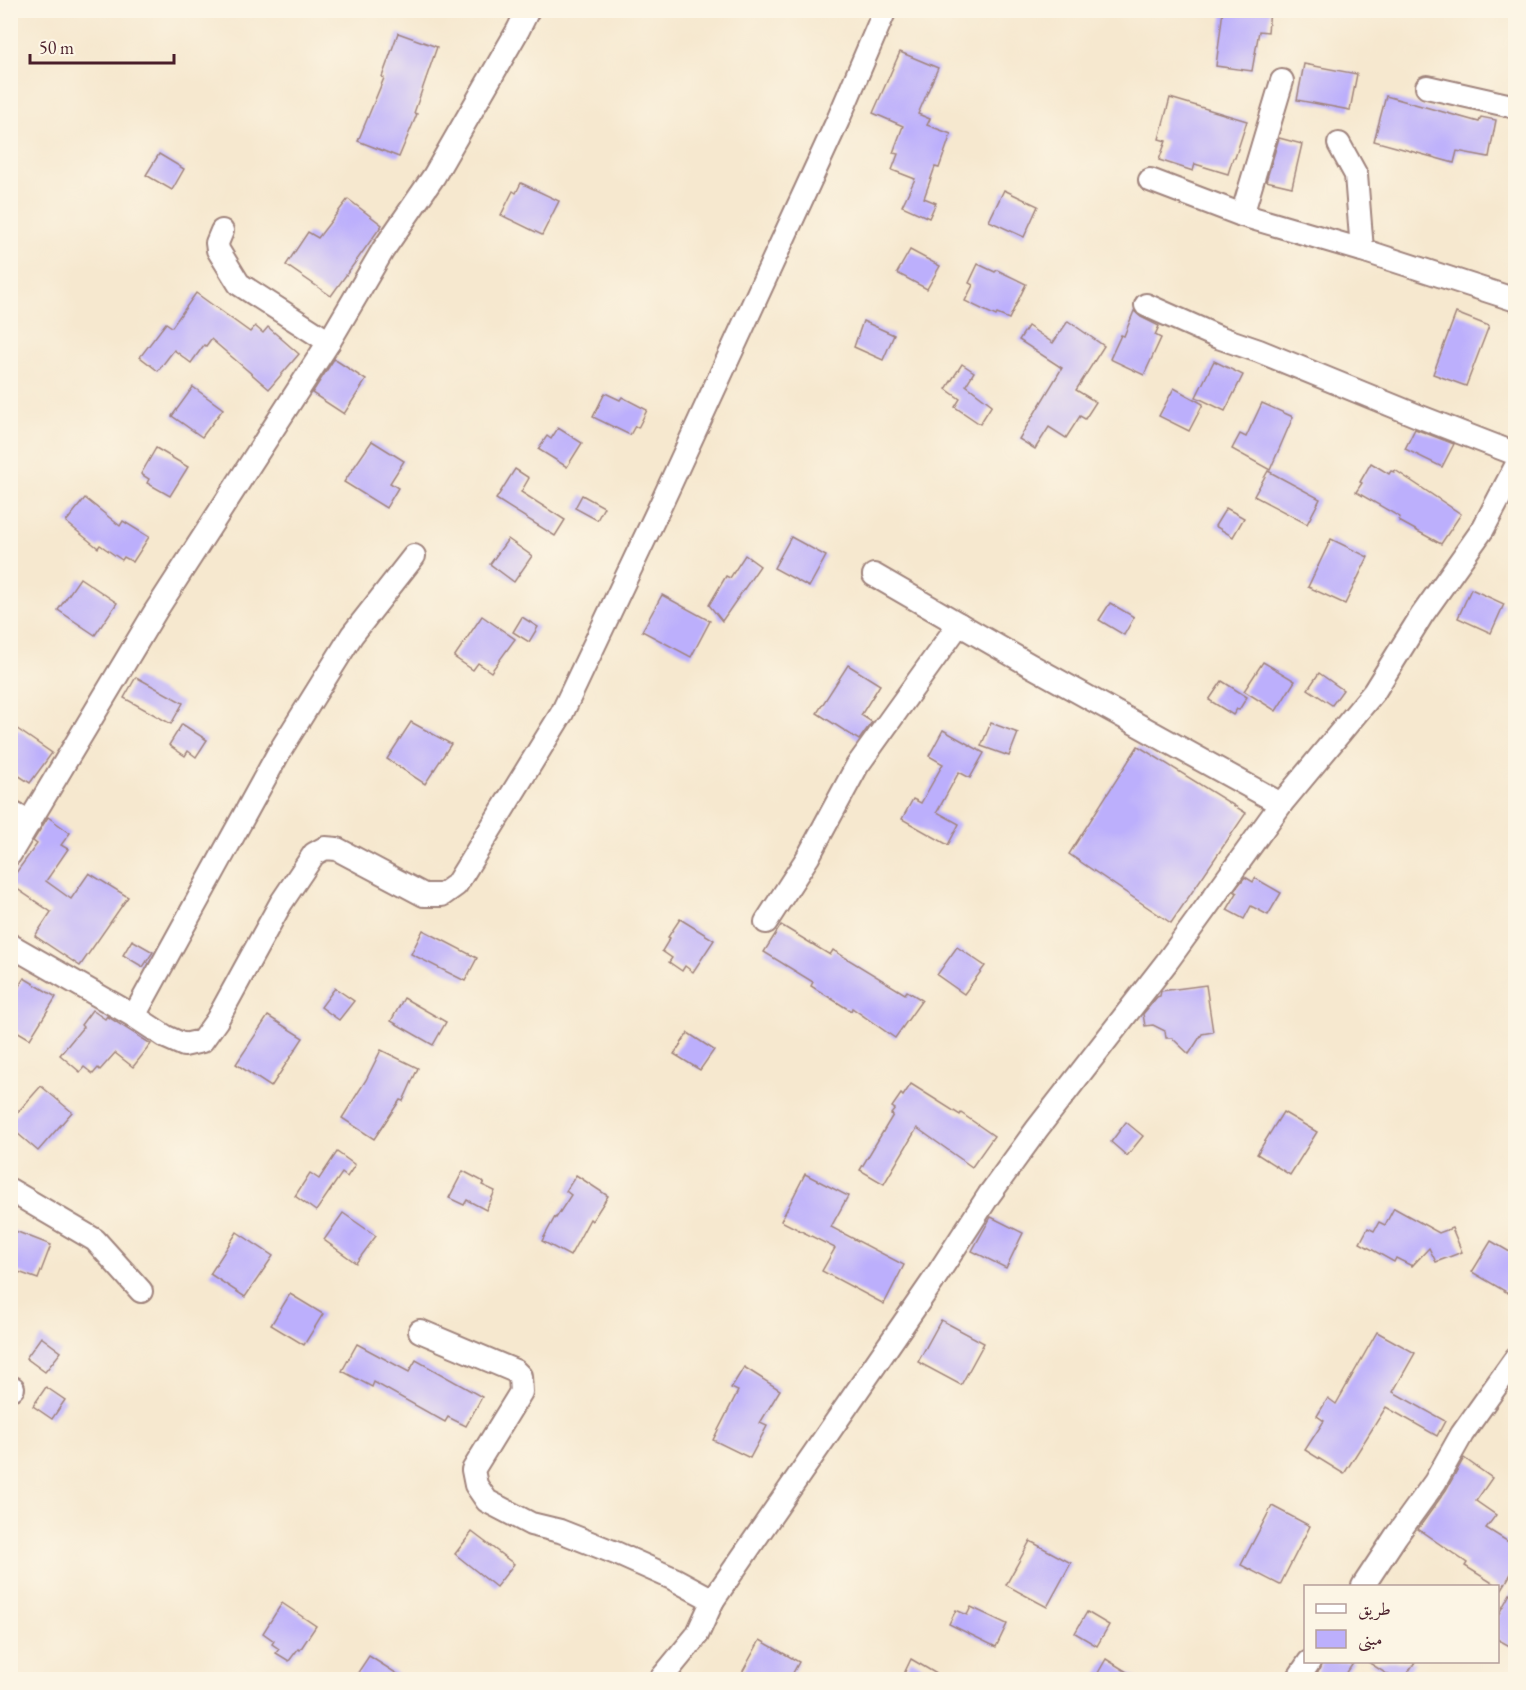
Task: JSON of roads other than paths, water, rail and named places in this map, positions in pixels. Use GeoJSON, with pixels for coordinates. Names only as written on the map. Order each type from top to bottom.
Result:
{"type":"FeatureCollection","features":[{"type":"Feature","properties":{"kind":"street"},"geometry":{"type":"LineString","coordinates":[[10,854],[20,817],[329,342],[383,250],[434,176],[528,10]]}},
{"type":"Feature","properties":{"kind":"street"},"geometry":{"type":"LineString","coordinates":[[10,945],[134,1016],[166,1037],[184,1045],[202,1041],[217,1020],[281,903],[314,854],[325,848],[337,849],[424,895],[442,895],[456,885],[562,713],[833,131],[885,10]]}},
{"type":"Feature","properties":{"kind":"street"},"geometry":{"type":"LineString","coordinates":[[1242,215],[1282,81]]}},
{"type":"Feature","properties":{"kind":"street"},"geometry":{"type":"LineString","coordinates":[[1427,87],[1515,107]]}},
{"type":"Feature","properties":{"kind":"street"},"geometry":{"type":"LineString","coordinates":[[1339,144],[1356,175],[1362,250]]}},
{"type":"Feature","properties":{"kind":"street"},"geometry":{"type":"LineString","coordinates":[[1150,180],[1242,215],[1362,250],[1515,300]]}},
{"type":"Feature","properties":{"kind":"street"},"geometry":{"type":"LineString","coordinates":[[222,231],[217,243],[218,250],[239,284],[329,342]]}},
{"type":"Feature","properties":{"kind":"street"},"geometry":{"type":"LineString","coordinates":[[1146,305],[1218,337],[1259,351],[1515,454]]}},
{"type":"Feature","properties":{"kind":"street"},"geometry":{"type":"LineString","coordinates":[[660,1680],[697,1635],[713,1600],[927,1291],[989,1195],[1037,1129],[1166,963],[1281,804],[1374,692],[1422,615],[1483,529],[1515,466]]}},
{"type":"Feature","properties":{"kind":"street"},"geometry":{"type":"LineString","coordinates":[[134,1016],[284,744],[352,635],[414,556]]}},
{"type":"Feature","properties":{"kind":"street"},"geometry":{"type":"LineString","coordinates":[[874,575],[1281,804]]}},
{"type":"Feature","properties":{"kind":"street"},"geometry":{"type":"LineString","coordinates":[[766,922],[808,857],[858,766],[959,624]]}},
{"type":"Feature","properties":{"kind":"street"},"geometry":{"type":"LineString","coordinates":[[10,1190],[95,1240],[141,1291]]}},
{"type":"Feature","properties":{"kind":"street"},"geometry":{"type":"LineString","coordinates":[[420,1331],[515,1371],[520,1376],[521,1392],[473,1470],[476,1485],[487,1501],[531,1524],[560,1531],[618,1554],[674,1579],[713,1600]]}},
{"type":"Feature","properties":{"kind":"street"},"geometry":{"type":"LineString","coordinates":[[1364,1585],[1435,1482],[1462,1434],[1515,1358]]}},
{"type":"Feature","properties":{"kind":"street"},"geometry":{"type":"LineString","coordinates":[[1297,1680],[1308,1663]]}}]}
